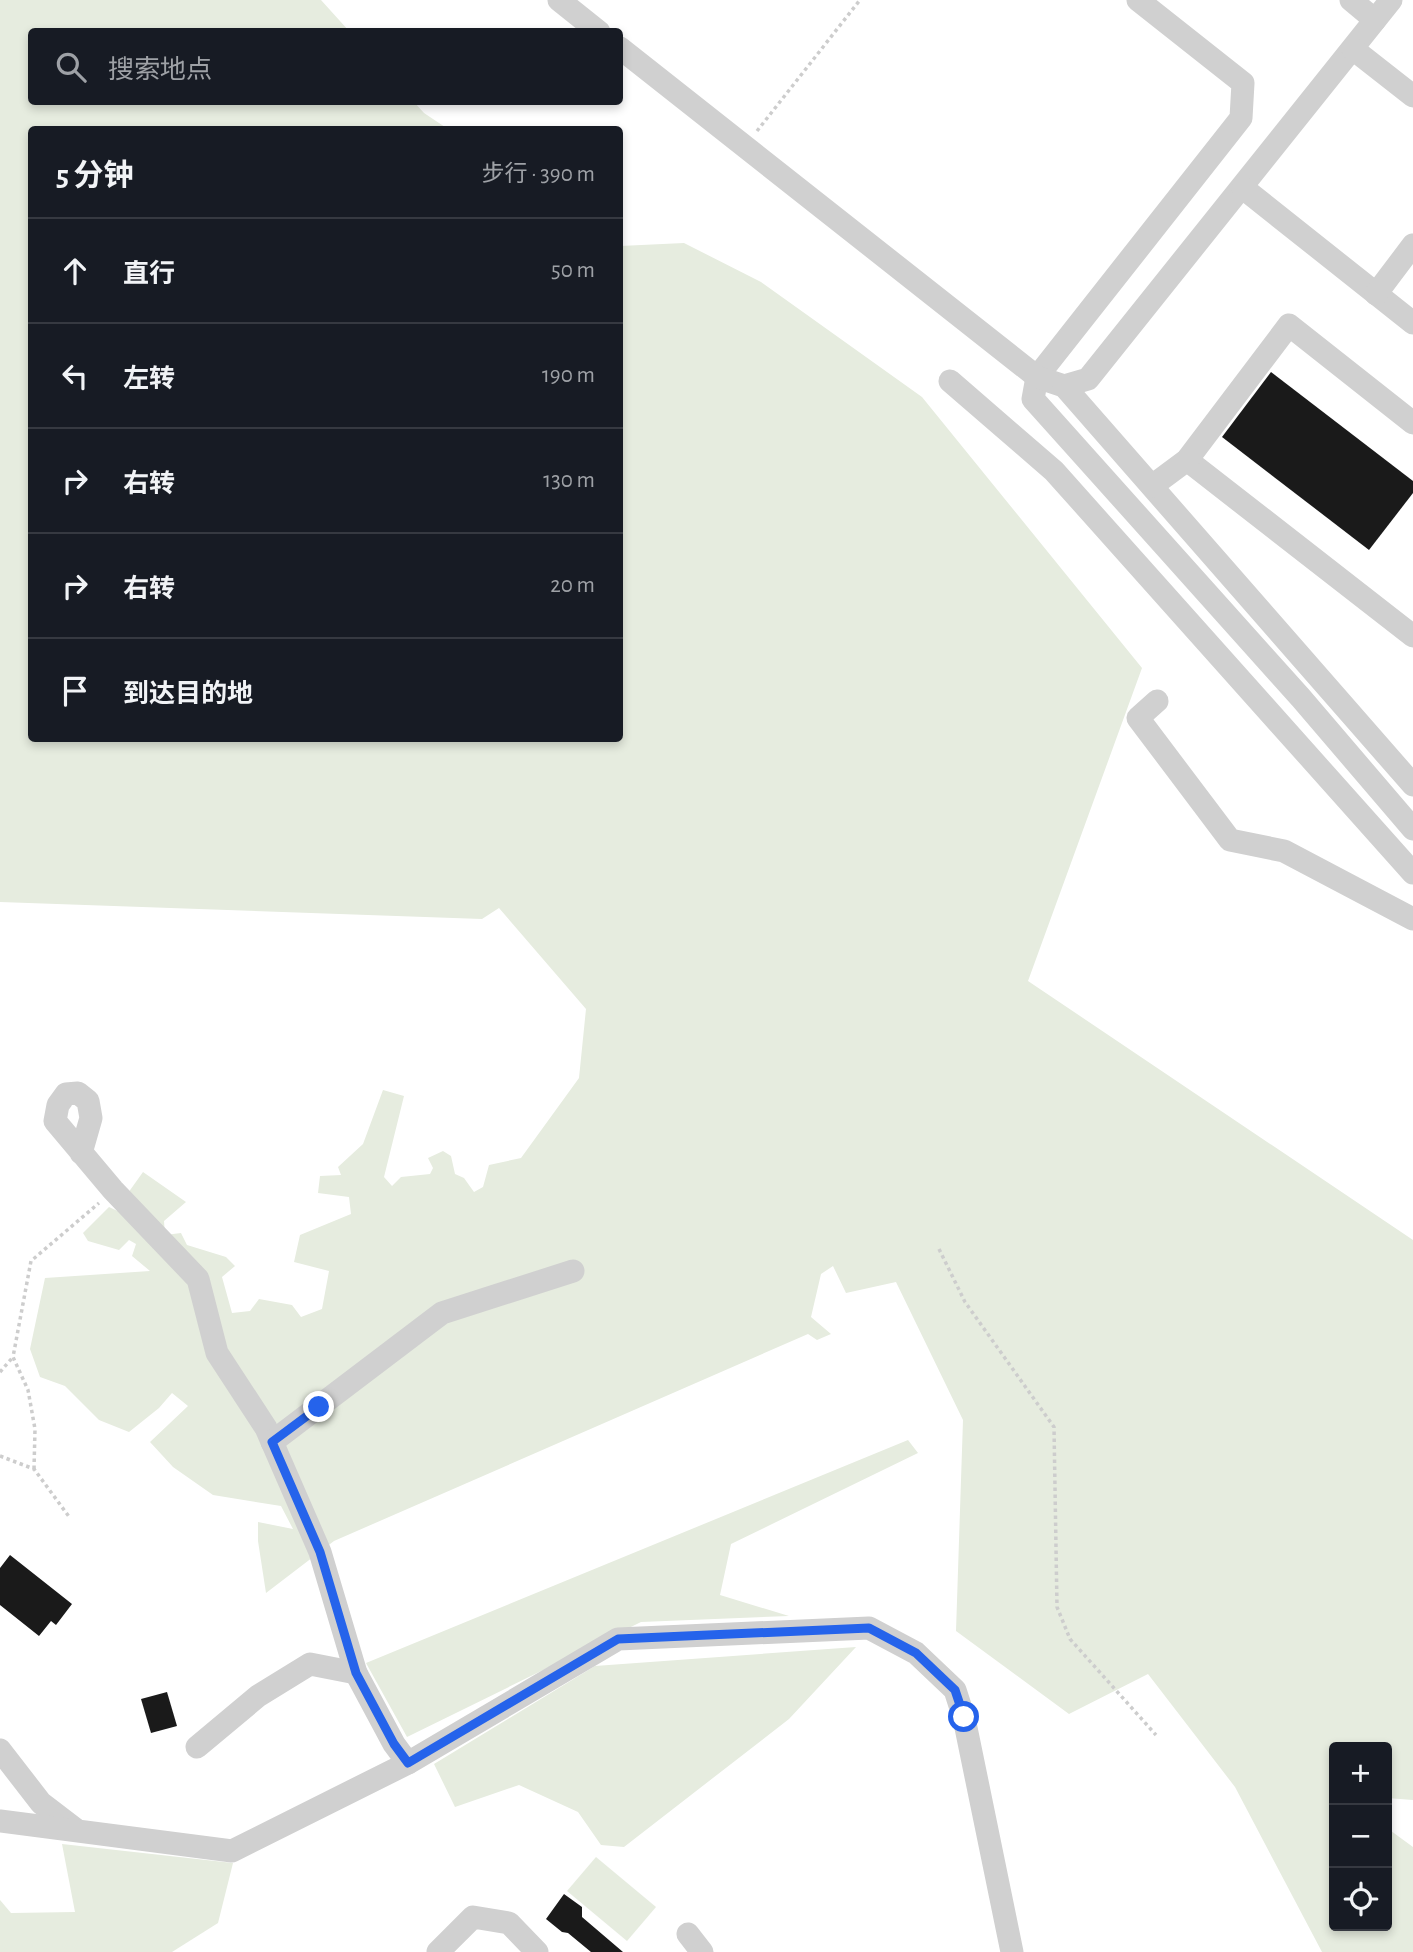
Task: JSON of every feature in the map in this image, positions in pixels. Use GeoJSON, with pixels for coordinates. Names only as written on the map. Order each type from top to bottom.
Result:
{"type":"FeatureCollection","features":[{"type":"Feature","properties":{"kind":"street"},"geometry":{"type":"LineString","coordinates":[[559,0],[594,28]]}},
{"type":"Feature","properties":{"kind":"street"},"geometry":{"type":"LineString","coordinates":[[1138,0],[1243,83],[1241,118],[1037,377],[1033,399],[1292,688],[1413,830]]}},
{"type":"Feature","properties":{"kind":"street"},"geometry":{"type":"LineString","coordinates":[[1351,0],[1376,20]]}},
{"type":"Feature","properties":{"kind":"street"},"geometry":{"type":"LineString","coordinates":[[1064,386],[1088,379],[1391,0]]}},
{"type":"Feature","properties":{"kind":"street"},"geometry":{"type":"LineString","coordinates":[[1353,48],[1413,96]]}},
{"type":"Feature","properties":{"kind":"street"},"geometry":{"type":"LineString","coordinates":[[623,50],[1037,377],[1064,386],[1413,785]]}},
{"type":"Feature","properties":{"kind":"street"},"geometry":{"type":"LineString","coordinates":[[1243,188],[1413,323]]}},
{"type":"Feature","properties":{"kind":"street"},"geometry":{"type":"LineString","coordinates":[[1376,294],[1413,245]]}},
{"type":"Feature","properties":{"kind":"street"},"geometry":{"type":"LineString","coordinates":[[1152,486],[1187,460],[1289,325],[1413,423]]}},
{"type":"Feature","properties":{"kind":"street"},"geometry":{"type":"LineString","coordinates":[[950,381],[1054,471],[1413,873]]}},
{"type":"Feature","properties":{"kind":"street"},"geometry":{"type":"LineString","coordinates":[[1187,460],[1413,636]]}},
{"type":"Feature","properties":{"kind":"street"},"geometry":{"type":"LineString","coordinates":[[1157,701],[1138,718],[1230,841],[1284,851],[1413,919]]}},
{"type":"Feature","properties":{"kind":"street"},"geometry":{"type":"LineString","coordinates":[[80,1153],[198,1279],[217,1353],[266,1429],[320,1552],[356,1673],[394,1744],[408,1763]]}},
{"type":"Feature","properties":{"kind":"street"},"geometry":{"type":"LineString","coordinates":[[272,1442],[442,1313],[573,1271]]}},
{"type":"Feature","properties":{"kind":"street"},"geometry":{"type":"LineString","coordinates":[[0,1821],[232,1851],[408,1763],[618,1639],[869,1628],[916,1653],[955,1690],[964,1717],[1012,1952]]}},
{"type":"Feature","properties":{"kind":"street"},"geometry":{"type":"LineString","coordinates":[[197,1747],[258,1696],[310,1664],[356,1673]]}},
{"type":"Feature","properties":{"kind":"street"},"geometry":{"type":"LineString","coordinates":[[0,1750],[41,1803],[78,1831]]}},
{"type":"Feature","properties":{"kind":"street"},"geometry":{"type":"LineString","coordinates":[[438,1952],[473,1917],[509,1923],[537,1952]]}},
{"type":"Feature","properties":{"kind":"street"},"geometry":{"type":"LineString","coordinates":[[688,1934],[702,1952]]}},
{"type":"Feature","properties":{"kind":"path"},"geometry":{"type":"LineString","coordinates":[[745,147],[860,0]]}},
{"type":"Feature","properties":{"kind":"path"},"geometry":{"type":"LineString","coordinates":[[0,1373],[13,1357],[31,1261],[113,1190]]}},
{"type":"Feature","properties":{"kind":"path"},"geometry":{"type":"LineString","coordinates":[[939,1250],[965,1302],[1054,1427],[1057,1606],[1070,1639],[1156,1735]]}},
{"type":"Feature","properties":{"kind":"path"},"geometry":{"type":"LineString","coordinates":[[13,1357],[28,1390],[35,1429],[34,1469]]}},
{"type":"Feature","properties":{"kind":"path"},"geometry":{"type":"LineString","coordinates":[[0,1456],[34,1469],[70,1518]]}},
{"type":"Feature","properties":{"kind":"shaded area"},"geometry":{"type":"Polygon","coordinates":[[[0,0],[321,0],[346,28],[28,28],[28,105],[417,105],[444,126],[28,126],[28,742],[623,742],[623,246],[684,243],[761,282],[922,397],[1142,668],[1028,981],[1413,1240],[1413,1800],[1392,1798],[1392,1742],[1329,1742],[1329,1931],[1392,1931],[1392,1832],[1413,1847],[1413,1952],[1322,1952],[1235,1787],[1148,1674],[1069,1714],[956,1631],[963,1420],[896,1282],[846,1293],[833,1266],[821,1274],[811,1317],[831,1334],[817,1340],[808,1334],[334,1541],[266,1593],[258,1541],[258,1522],[293,1529],[281,1506],[213,1495],[173,1467],[150,1442],[188,1406],[172,1393],[159,1408],[129,1432],[99,1420],[65,1386],[40,1377],[30,1349],[45,1278],[150,1271],[132,1256],[136,1244],[129,1240],[119,1250],[88,1241],[83,1233],[109,1207],[124,1214],[128,1193],[143,1172],[186,1202],[164,1221],[165,1235],[181,1233],[187,1245],[226,1257],[235,1266],[222,1277],[232,1313],[250,1311],[259,1299],[292,1305],[301,1317],[322,1309],[329,1271],[294,1262],[300,1235],[351,1214],[349,1197],[318,1193],[320,1176],[341,1175],[338,1167],[363,1144],[383,1090],[404,1096],[384,1177],[392,1186],[401,1177],[430,1174],[433,1168],[428,1158],[443,1151],[451,1156],[455,1174],[464,1178],[474,1192],[483,1187],[489,1165],[521,1158],[579,1078],[586,1009],[499,908],[482,919],[0,902],[0,0]]]}},
{"type":"Feature","properties":{"kind":"shaded area"},"geometry":{"type":"Polygon","coordinates":[[[908,1440],[918,1453],[731,1544],[720,1595],[789,1616],[641,1622],[407,1737],[366,1663],[908,1440]]]}},
{"type":"Feature","properties":{"kind":"shaded area"},"geometry":{"type":"Polygon","coordinates":[[[856,1647],[789,1719],[624,1847],[601,1845],[578,1812],[519,1785],[455,1807],[434,1764],[595,1666],[856,1647]]]}},
{"type":"Feature","properties":{"kind":"shaded area"},"geometry":{"type":"Polygon","coordinates":[[[62,1844],[233,1863],[218,1923],[172,1952],[0,1952],[0,1900],[11,1913],[75,1912],[62,1844]]]}},
{"type":"Feature","properties":{"kind":"shaded area"},"geometry":{"type":"Polygon","coordinates":[[[596,1857],[656,1907],[627,1941],[567,1891],[596,1857]]]}},
{"type":"Feature","properties":{"kind":"building"},"geometry":{"type":"Polygon","coordinates":[[[1271,372],[1413,481],[1413,493],[1369,550],[1222,437],[1271,372]]]}},
{"type":"Feature","properties":{"kind":"building"},"geometry":{"type":"Polygon","coordinates":[[[10,1555],[72,1604],[56,1625],[51,1621],[39,1636],[0,1605],[0,1568],[10,1555]]]}},
{"type":"Feature","properties":{"kind":"building"},"geometry":{"type":"Polygon","coordinates":[[[167,1692],[177,1726],[151,1733],[141,1699],[167,1692]]]}},
{"type":"Feature","properties":{"kind":"building"},"geometry":{"type":"Polygon","coordinates":[[[564,1894],[582,1907],[582,1917],[623,1952],[591,1952],[546,1919],[564,1894]]]}},
{"type":"Feature","properties":{"kind":"route"},"geometry":{"type":"LineString","coordinates":[[319,1407],[272,1442],[320,1552],[356,1673],[394,1744],[408,1763],[618,1639],[869,1628],[916,1653],[955,1690],[964,1717]]}}]}
